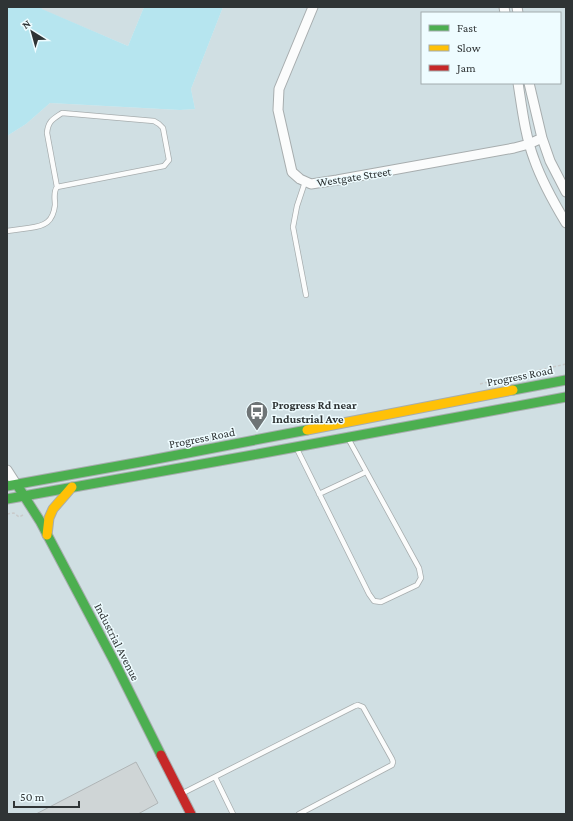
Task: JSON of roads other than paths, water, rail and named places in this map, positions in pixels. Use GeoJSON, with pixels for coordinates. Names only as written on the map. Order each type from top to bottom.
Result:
{"type":"FeatureCollection","features":[{"type":"Feature","properties":{"kind":"main road"},"geometry":{"type":"LineString","coordinates":[[554,382],[566,376]]}},
{"type":"Feature","properties":{"kind":"main road","name":"Progress Road"},"geometry":{"type":"LineString","coordinates":[[12,485],[146,461],[566,380]]}},
{"type":"Feature","properties":{"kind":"main road","name":"Progress Road"},"geometry":{"type":"LineString","coordinates":[[7,499],[566,397]]}},
{"type":"Feature","properties":{"kind":"main road","name":"Industrial Avenue"},"geometry":{"type":"LineString","coordinates":[[12,485],[24,496],[40,521],[118,669],[191,814]]}},
{"type":"Feature","properties":{"kind":"main road"},"geometry":{"type":"LineString","coordinates":[[47,535],[49,518],[53,509],[72,487]]}},
{"type":"Feature","properties":{"kind":"street","name":"Westgate Street"},"geometry":{"type":"LineString","coordinates":[[313,7],[279,90],[278,110],[292,172],[305,182],[311,184],[337,180],[514,148],[529,144],[542,138]]}},
{"type":"Feature","properties":{"kind":"street"},"geometry":{"type":"LineString","coordinates":[[518,84],[529,144],[538,171],[566,223]]}},
{"type":"Feature","properties":{"kind":"street"},"geometry":{"type":"LineString","coordinates":[[529,84],[542,138],[550,161],[566,192]]}},
{"type":"Feature","properties":{"kind":"street"},"geometry":{"type":"LineString","coordinates":[[7,470],[12,485]]}},
{"type":"Feature","properties":{"kind":"lane"},"geometry":{"type":"LineString","coordinates":[[7,231],[40,227],[46,224],[51,218],[54,206],[55,190],[57,187],[47,133],[47,127],[52,119],[62,114],[154,121],[163,128],[169,160],[164,166],[57,187]]}},
{"type":"Feature","properties":{"kind":"lane"},"geometry":{"type":"LineString","coordinates":[[305,182],[297,206],[293,227],[306,295]]}},
{"type":"Feature","properties":{"kind":"lane"},"geometry":{"type":"LineString","coordinates":[[296,447],[369,594],[374,601],[381,602],[417,585],[421,578],[419,568],[348,437]]}},
{"type":"Feature","properties":{"kind":"lane"},"geometry":{"type":"LineString","coordinates":[[319,494],[366,472]]}},
{"type":"Feature","properties":{"kind":"lane"},"geometry":{"type":"LineString","coordinates":[[181,794],[355,706],[363,707],[392,759],[392,765],[299,814]]}},
{"type":"Feature","properties":{"kind":"lane"},"geometry":{"type":"LineString","coordinates":[[215,777],[233,814]]}},
{"type":"Feature","properties":{"kind":"place","name":"Progress Rd near Industrial Ave"},"geometry":{"type":"Point","coordinates":[257,432]}}]}
